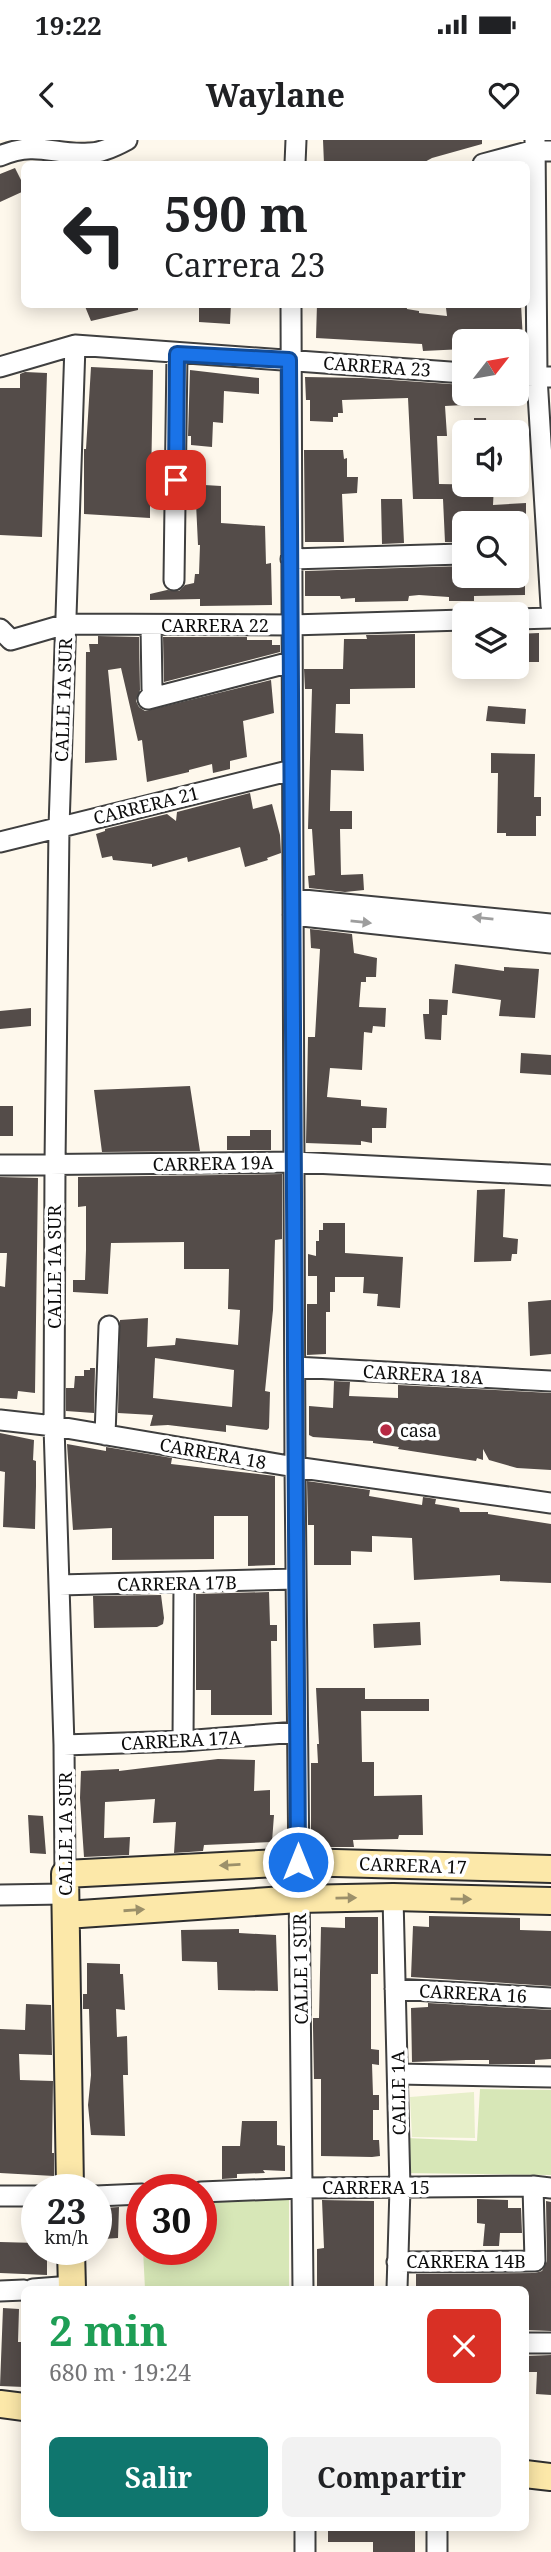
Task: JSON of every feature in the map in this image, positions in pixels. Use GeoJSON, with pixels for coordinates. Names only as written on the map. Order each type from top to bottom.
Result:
{"type":"FeatureCollection","features":[{"type":"Feature","properties":{"kind":"street"},"geometry":{"type":"LineString","coordinates":[[0,156],[31,147],[90,153],[114,147],[127,140]]}},
{"type":"Feature","properties":{"kind":"street"},"geometry":{"type":"LineString","coordinates":[[295,161],[296,140]]}},
{"type":"Feature","properties":{"kind":"street"},"geometry":{"type":"LineString","coordinates":[[493,161],[541,147],[551,606]]}},
{"type":"Feature","properties":{"kind":"street","name":"CALLE 1 SUR"},"geometry":{"type":"LineString","coordinates":[[291,308],[295,1467],[303,2286]]}},
{"type":"Feature","properties":{"kind":"street","name":"CARRERA 23"},"geometry":{"type":"LineString","coordinates":[[0,366],[75,345],[452,372]]}},
{"type":"Feature","properties":{"kind":"street","name":"CALLE 1A SUR"},"geometry":{"type":"LineString","coordinates":[[69,2174],[64,1745],[54,1426],[59,827],[75,345]]}},
{"type":"Feature","properties":{"kind":"street"},"geometry":{"type":"LineString","coordinates":[[174,580],[177,354]]}},
{"type":"Feature","properties":{"kind":"street"},"geometry":{"type":"LineString","coordinates":[[291,559],[452,554]]}},
{"type":"Feature","properties":{"kind":"street"},"geometry":{"type":"LineString","coordinates":[[529,619],[551,618]]}},
{"type":"Feature","properties":{"kind":"street","name":"CARRERA 22"},"geometry":{"type":"LineString","coordinates":[[5,634],[66,624],[291,625],[452,620]]}},
{"type":"Feature","properties":{"kind":"street"},"geometry":{"type":"LineString","coordinates":[[151,625],[150,694],[291,662]]}},
{"type":"Feature","properties":{"kind":"street","name":"CARRERA 21"},"geometry":{"type":"LineString","coordinates":[[0,842],[292,770]]}},
{"type":"Feature","properties":{"kind":"street"},"geometry":{"type":"LineString","coordinates":[[293,907],[551,924]]}},
{"type":"Feature","properties":{"kind":"street"},"geometry":{"type":"LineString","coordinates":[[293,907],[551,943]]}},
{"type":"Feature","properties":{"kind":"street","name":"CARRERA 19A"},"geometry":{"type":"LineString","coordinates":[[0,1165],[294,1162],[551,1175]]}},
{"type":"Feature","properties":{"kind":"street"},"geometry":{"type":"LineString","coordinates":[[105,1435],[109,1326]]}},
{"type":"Feature","properties":{"kind":"street","name":"CARRERA 18A"},"geometry":{"type":"LineString","coordinates":[[295,1367],[551,1381]]}},
{"type":"Feature","properties":{"kind":"street","name":"CARRERA 18"},"geometry":{"type":"LineString","coordinates":[[0,1420],[54,1426],[295,1467],[551,1503]]}},
{"type":"Feature","properties":{"kind":"street","name":"CARRERA 17B"},"geometry":{"type":"LineString","coordinates":[[59,1585],[296,1579]]}},
{"type":"Feature","properties":{"kind":"street"},"geometry":{"type":"LineString","coordinates":[[183,1741],[184,1583]]}},
{"type":"Feature","properties":{"kind":"street","name":"CARRERA 17A"},"geometry":{"type":"LineString","coordinates":[[64,1745],[183,1741],[297,1732]]}},
{"type":"Feature","properties":{"kind":"street","name":"CARRERA 17"},"geometry":{"type":"LineString","coordinates":[[65,1894],[298,1862],[551,1869]]}},
{"type":"Feature","properties":{"kind":"street"},"geometry":{"type":"LineString","coordinates":[[0,1895],[65,1894]]}},
{"type":"Feature","properties":{"kind":"street","name":"CARRERA 17"},"geometry":{"type":"LineString","coordinates":[[65,1894],[551,1901]]}},
{"type":"Feature","properties":{"kind":"street","name":"CALLE 1A"},"geometry":{"type":"LineString","coordinates":[[393,1897],[400,2188],[397,2286]]}},
{"type":"Feature","properties":{"kind":"street","name":"CARRERA 16"},"geometry":{"type":"LineString","coordinates":[[395,1989],[551,1998]]}},
{"type":"Feature","properties":{"kind":"street"},"geometry":{"type":"LineString","coordinates":[[398,2074],[551,2077]]}},
{"type":"Feature","properties":{"kind":"street","name":"CARRERA 15"},"geometry":{"type":"LineString","coordinates":[[217,2191],[302,2188],[542,2187]]}},
{"type":"Feature","properties":{"kind":"street","name":"CARRERA 14B"},"geometry":{"type":"LineString","coordinates":[[397,2262],[535,2261],[542,2187]]}},
{"type":"Feature","properties":{"kind":"street"},"geometry":{"type":"LineString","coordinates":[[0,2196],[21,2196]]}},
{"type":"Feature","properties":{"kind":"street"},"geometry":{"type":"LineString","coordinates":[[71,2265],[72,2286]]}},
{"type":"Feature","properties":{"kind":"street"},"geometry":{"type":"LineString","coordinates":[[0,2291],[21,2290]]}},
{"type":"Feature","properties":{"kind":"street"},"geometry":{"type":"LineString","coordinates":[[529,2343],[551,2343]]}},
{"type":"Feature","properties":{"kind":"street"},"geometry":{"type":"LineString","coordinates":[[0,2404],[21,2407]]}},
{"type":"Feature","properties":{"kind":"street"},"geometry":{"type":"LineString","coordinates":[[0,2420],[21,2422]]}},
{"type":"Feature","properties":{"kind":"street"},"geometry":{"type":"LineString","coordinates":[[529,2461],[551,2464]]}},
{"type":"Feature","properties":{"kind":"street"},"geometry":{"type":"LineString","coordinates":[[529,2474],[551,2477]]}},
{"type":"Feature","properties":{"kind":"street"},"geometry":{"type":"LineString","coordinates":[[305,2531],[305,2552]]}},
{"type":"Feature","properties":{"kind":"street"},"geometry":{"type":"LineString","coordinates":[[437,2531],[437,2552]]}},
{"type":"Feature","properties":{"kind":"green space"},"geometry":{"type":"Polygon","coordinates":[[[480,2089],[551,2090],[551,2175],[405,2173],[406,2138],[477,2141],[480,2089]]]}},
{"type":"Feature","properties":{"kind":"green space"},"geometry":{"type":"Polygon","coordinates":[[[474,2092],[475,2138],[412,2137],[410,2097],[474,2092]]]}},
{"type":"Feature","properties":{"kind":"green space"},"geometry":{"type":"Polygon","coordinates":[[[289,2196],[289,2286],[145,2286],[144,2265],[217,2265],[217,2199],[289,2196]]]}},
{"type":"Feature","properties":{"kind":"building"},"geometry":{"type":"Polygon","coordinates":[[[323,140],[482,140],[482,144],[426,161],[324,161],[323,140]]]}},
{"type":"Feature","properties":{"kind":"building"},"geometry":{"type":"Polygon","coordinates":[[[15,168],[21,180],[21,192],[0,202],[0,174],[15,168]]]}},
{"type":"Feature","properties":{"kind":"building"},"geometry":{"type":"Polygon","coordinates":[[[86,308],[138,308],[138,310],[91,321],[86,308]]]}},
{"type":"Feature","properties":{"kind":"building"},"geometry":{"type":"Polygon","coordinates":[[[199,308],[231,308],[230,324],[199,322],[199,308]]]}},
{"type":"Feature","properties":{"kind":"building"},"geometry":{"type":"Polygon","coordinates":[[[317,308],[407,308],[419,313],[447,316],[446,308],[521,308],[522,329],[452,329],[452,350],[423,351],[422,344],[316,338],[317,308]]]}},
{"type":"Feature","properties":{"kind":"building"},"geometry":{"type":"Polygon","coordinates":[[[91,367],[153,370],[151,485],[160,485],[159,502],[150,501],[150,518],[84,514],[84,449],[91,367]]]}},
{"type":"Feature","properties":{"kind":"building"},"geometry":{"type":"Polygon","coordinates":[[[190,370],[259,378],[259,394],[224,391],[223,423],[213,422],[212,447],[191,445],[191,436],[188,436],[190,370]]]}},
{"type":"Feature","properties":{"kind":"building"},"geometry":{"type":"Polygon","coordinates":[[[47,373],[42,537],[0,535],[0,388],[20,388],[20,374],[47,373]]]}},
{"type":"Feature","properties":{"kind":"building"},"geometry":{"type":"Polygon","coordinates":[[[305,377],[452,384],[452,406],[445,406],[447,436],[437,436],[439,484],[452,484],[452,497],[493,497],[493,505],[526,503],[526,511],[452,511],[452,542],[445,542],[443,499],[413,499],[408,398],[342,400],[343,413],[333,417],[333,422],[310,421],[310,400],[306,400],[305,377]]]}},
{"type":"Feature","properties":{"kind":"building"},"geometry":{"type":"Polygon","coordinates":[[[304,450],[343,450],[344,459],[347,458],[347,477],[358,477],[357,493],[342,494],[344,542],[305,542],[304,450]]]}},
{"type":"Feature","properties":{"kind":"building"},"geometry":{"type":"Polygon","coordinates":[[[188,484],[221,486],[221,523],[265,526],[266,564],[271,563],[272,605],[200,606],[200,599],[150,600],[150,594],[167,590],[179,591],[185,585],[194,583],[195,574],[199,574],[200,545],[196,503],[187,503],[188,484]]]}},
{"type":"Feature","properties":{"kind":"building"},"geometry":{"type":"Polygon","coordinates":[[[381,499],[402,499],[404,543],[382,544],[381,499]]]}},
{"type":"Feature","properties":{"kind":"building"},"geometry":{"type":"Polygon","coordinates":[[[452,566],[452,588],[525,588],[525,595],[474,596],[474,601],[449,601],[449,597],[419,595],[409,596],[408,601],[355,602],[355,598],[341,599],[340,596],[305,596],[305,571],[452,566]]]}},
{"type":"Feature","properties":{"kind":"building"},"geometry":{"type":"Polygon","coordinates":[[[529,633],[539,633],[539,662],[529,662],[529,633]]]}},
{"type":"Feature","properties":{"kind":"building"},"geometry":{"type":"Polygon","coordinates":[[[415,634],[415,688],[350,689],[350,704],[336,704],[335,733],[363,734],[364,771],[331,770],[330,811],[352,811],[352,829],[340,829],[341,875],[363,874],[364,890],[345,892],[309,888],[308,876],[315,875],[312,829],[308,829],[312,689],[305,689],[304,669],[343,669],[344,639],[367,639],[366,635],[415,634]]]}},
{"type":"Feature","properties":{"kind":"building"},"geometry":{"type":"Polygon","coordinates":[[[98,636],[139,637],[140,690],[136,701],[145,711],[271,680],[274,713],[243,721],[247,757],[230,761],[230,769],[213,773],[212,764],[147,782],[142,740],[138,741],[121,668],[108,670],[117,760],[85,763],[86,652],[90,652],[89,644],[98,644],[98,636]]]}},
{"type":"Feature","properties":{"kind":"building"},"geometry":{"type":"Polygon","coordinates":[[[163,637],[247,637],[247,640],[272,640],[272,645],[280,645],[280,652],[164,682],[163,637]]]}},
{"type":"Feature","properties":{"kind":"building"},"geometry":{"type":"Polygon","coordinates":[[[488,706],[526,709],[525,724],[486,721],[488,706]]]}},
{"type":"Feature","properties":{"kind":"building"},"geometry":{"type":"Polygon","coordinates":[[[491,753],[535,754],[534,797],[541,797],[541,816],[536,816],[536,836],[506,836],[506,833],[497,833],[498,773],[491,773],[491,753]]]}},
{"type":"Feature","properties":{"kind":"building"},"geometry":{"type":"Polygon","coordinates":[[[250,793],[253,809],[272,804],[280,835],[281,853],[267,858],[268,860],[245,867],[240,847],[188,862],[187,857],[152,867],[152,864],[113,860],[112,856],[102,858],[96,834],[105,829],[167,814],[176,821],[177,812],[250,793]]]}},
{"type":"Feature","properties":{"kind":"building"},"geometry":{"type":"Polygon","coordinates":[[[310,929],[352,934],[354,953],[377,958],[376,977],[366,977],[366,982],[361,982],[359,1007],[386,1008],[385,1027],[373,1026],[372,1033],[364,1032],[362,1070],[330,1068],[327,1097],[361,1100],[361,1106],[387,1108],[386,1128],[372,1128],[372,1143],[306,1143],[308,1037],[315,1037],[320,949],[311,948],[310,929]]]}},
{"type":"Feature","properties":{"kind":"building"},"geometry":{"type":"Polygon","coordinates":[[[455,964],[504,971],[504,967],[539,969],[535,1018],[499,1016],[501,1000],[452,993],[455,964]]]}},
{"type":"Feature","properties":{"kind":"building"},"geometry":{"type":"Polygon","coordinates":[[[429,999],[448,1000],[447,1015],[442,1015],[441,1040],[425,1039],[423,1014],[429,1014],[429,999]]]}},
{"type":"Feature","properties":{"kind":"building"},"geometry":{"type":"Polygon","coordinates":[[[31,1008],[31,1026],[0,1029],[0,1011],[31,1008]]]}},
{"type":"Feature","properties":{"kind":"building"},"geometry":{"type":"Polygon","coordinates":[[[521,1053],[551,1055],[551,1075],[520,1073],[521,1053]]]}},
{"type":"Feature","properties":{"kind":"building"},"geometry":{"type":"Polygon","coordinates":[[[190,1086],[200,1151],[102,1152],[94,1090],[190,1086]]]}},
{"type":"Feature","properties":{"kind":"building"},"geometry":{"type":"Polygon","coordinates":[[[0,1106],[13,1106],[13,1136],[0,1136],[0,1106]]]}},
{"type":"Feature","properties":{"kind":"building"},"geometry":{"type":"Polygon","coordinates":[[[250,1130],[271,1130],[271,1150],[227,1150],[227,1136],[250,1136],[250,1130]]]}},
{"type":"Feature","properties":{"kind":"building"},"geometry":{"type":"Polygon","coordinates":[[[282,1174],[282,1239],[275,1240],[273,1310],[265,1391],[270,1392],[267,1430],[226,1425],[226,1432],[168,1425],[150,1426],[153,1415],[118,1413],[120,1320],[148,1318],[147,1347],[175,1345],[176,1338],[238,1345],[240,1310],[228,1309],[229,1269],[184,1269],[184,1242],[111,1243],[108,1294],[73,1292],[73,1280],[85,1280],[86,1206],[78,1207],[78,1177],[282,1174]],[[155,1358],[153,1398],[232,1407],[234,1370],[155,1358]]]}},
{"type":"Feature","properties":{"kind":"building"},"geometry":{"type":"Polygon","coordinates":[[[0,1177],[38,1178],[35,1393],[18,1391],[17,1399],[0,1398],[0,1286],[5,1287],[7,1253],[0,1253],[0,1177]]]}},
{"type":"Feature","properties":{"kind":"building"},"geometry":{"type":"Polygon","coordinates":[[[505,1189],[503,1237],[518,1239],[517,1254],[512,1254],[511,1261],[474,1262],[477,1190],[505,1189]]]}},
{"type":"Feature","properties":{"kind":"building"},"geometry":{"type":"Polygon","coordinates":[[[323,1223],[345,1223],[345,1253],[403,1257],[400,1308],[377,1306],[378,1294],[363,1293],[364,1277],[335,1277],[335,1292],[330,1292],[330,1312],[326,1312],[326,1354],[307,1355],[307,1304],[317,1304],[317,1276],[308,1276],[308,1254],[316,1256],[316,1241],[319,1241],[319,1230],[323,1230],[323,1223]]]}},
{"type":"Feature","properties":{"kind":"building"},"geometry":{"type":"Polygon","coordinates":[[[551,1300],[551,1354],[530,1356],[528,1302],[551,1300]]]}},
{"type":"Feature","properties":{"kind":"building"},"geometry":{"type":"Polygon","coordinates":[[[95,1368],[94,1413],[66,1411],[66,1388],[74,1388],[75,1376],[84,1376],[84,1370],[95,1368]]]}},
{"type":"Feature","properties":{"kind":"building"},"geometry":{"type":"Polygon","coordinates":[[[334,1381],[350,1382],[349,1396],[398,1398],[398,1385],[551,1393],[551,1470],[517,1468],[489,1460],[483,1449],[483,1460],[477,1458],[476,1461],[398,1449],[399,1447],[373,1441],[313,1437],[309,1435],[309,1406],[333,1408],[334,1381]]]}},
{"type":"Feature","properties":{"kind":"building"},"geometry":{"type":"Polygon","coordinates":[[[0,1433],[34,1440],[35,1529],[3,1527],[5,1472],[0,1471],[0,1433]]]}},
{"type":"Feature","properties":{"kind":"building"},"geometry":{"type":"Polygon","coordinates":[[[67,1444],[106,1451],[106,1447],[172,1458],[171,1464],[275,1476],[275,1565],[248,1566],[248,1516],[214,1516],[214,1559],[112,1560],[112,1528],[73,1530],[67,1444]]]}},
{"type":"Feature","properties":{"kind":"building"},"geometry":{"type":"Polygon","coordinates":[[[307,1481],[370,1490],[369,1496],[422,1505],[423,1497],[436,1499],[435,1504],[459,1508],[460,1512],[488,1512],[551,1524],[551,1583],[500,1581],[500,1575],[414,1580],[412,1538],[372,1536],[372,1552],[351,1551],[351,1565],[314,1565],[314,1525],[308,1525],[307,1481]]]}},
{"type":"Feature","properties":{"kind":"building"},"geometry":{"type":"Polygon","coordinates":[[[269,1592],[270,1625],[277,1625],[277,1641],[271,1641],[272,1715],[211,1715],[211,1690],[196,1690],[196,1594],[269,1592]]]}},
{"type":"Feature","properties":{"kind":"building"},"geometry":{"type":"Polygon","coordinates":[[[161,1595],[164,1618],[163,1624],[157,1627],[94,1628],[93,1596],[161,1595]]]}},
{"type":"Feature","properties":{"kind":"building"},"geometry":{"type":"Polygon","coordinates":[[[420,1622],[421,1645],[374,1648],[373,1624],[420,1622]]]}},
{"type":"Feature","properties":{"kind":"building"},"geometry":{"type":"Polygon","coordinates":[[[316,1688],[365,1688],[365,1699],[429,1699],[429,1711],[361,1711],[362,1762],[374,1762],[374,1796],[422,1795],[423,1835],[399,1835],[398,1839],[353,1840],[354,1847],[311,1847],[311,1763],[318,1763],[319,1744],[316,1688]]]}},
{"type":"Feature","properties":{"kind":"building"},"geometry":{"type":"Polygon","coordinates":[[[218,1759],[255,1760],[254,1791],[270,1790],[270,1815],[274,1815],[272,1842],[204,1845],[203,1851],[174,1853],[176,1822],[153,1823],[155,1799],[105,1802],[104,1838],[130,1837],[129,1855],[84,1857],[81,1771],[119,1771],[218,1759]]]}},
{"type":"Feature","properties":{"kind":"building"},"geometry":{"type":"Polygon","coordinates":[[[28,1815],[43,1816],[46,1854],[30,1853],[28,1815]]]}},
{"type":"Feature","properties":{"kind":"building"},"geometry":{"type":"Polygon","coordinates":[[[429,1916],[520,1918],[520,1930],[551,1931],[551,1986],[411,1977],[413,1926],[429,1927],[429,1916]]]}},
{"type":"Feature","properties":{"kind":"building"},"geometry":{"type":"Polygon","coordinates":[[[345,1917],[378,1917],[378,1974],[371,1974],[371,2049],[379,2050],[379,2065],[372,2064],[373,2095],[379,2095],[379,2110],[373,2110],[373,2140],[379,2140],[380,2156],[321,2156],[321,2079],[314,2079],[313,2018],[319,2018],[321,1927],[345,1928],[345,1917]]]}},
{"type":"Feature","properties":{"kind":"building"},"geometry":{"type":"Polygon","coordinates":[[[239,1929],[239,1933],[276,1935],[278,1991],[218,1990],[217,1962],[182,1961],[181,1930],[239,1929]]]}},
{"type":"Feature","properties":{"kind":"building"},"geometry":{"type":"Polygon","coordinates":[[[87,1963],[120,1964],[120,1974],[123,1974],[125,2010],[116,2009],[117,2037],[127,2036],[128,2075],[123,2075],[125,2136],[91,2135],[88,2105],[91,2075],[89,2009],[83,2009],[83,1994],[87,1994],[87,1963]]]}},
{"type":"Feature","properties":{"kind":"building"},"geometry":{"type":"Polygon","coordinates":[[[428,2003],[551,2010],[551,2059],[535,2060],[535,2064],[489,2064],[489,2060],[412,2062],[411,2008],[428,2007],[428,2003]]]}},
{"type":"Feature","properties":{"kind":"building"},"geometry":{"type":"Polygon","coordinates":[[[26,2004],[51,2005],[52,2055],[19,2054],[20,2080],[53,2081],[54,2174],[0,2173],[0,2029],[25,2030],[26,2004]]]}},
{"type":"Feature","properties":{"kind":"building"},"geometry":{"type":"Polygon","coordinates":[[[242,2121],[277,2121],[277,2145],[285,2146],[285,2171],[263,2170],[265,2173],[237,2174],[237,2178],[222,2179],[222,2146],[240,2146],[242,2121]]]}},
{"type":"Feature","properties":{"kind":"building"},"geometry":{"type":"Polygon","coordinates":[[[477,2199],[508,2200],[508,2208],[521,2208],[522,2233],[500,2233],[499,2246],[483,2246],[485,2224],[477,2223],[477,2199]]]}},
{"type":"Feature","properties":{"kind":"building"},"geometry":{"type":"Polygon","coordinates":[[[322,2200],[374,2201],[374,2286],[317,2286],[317,2249],[324,2248],[322,2200]]]}},
{"type":"Feature","properties":{"kind":"building"},"geometry":{"type":"Polygon","coordinates":[[[546,2201],[551,2202],[551,2331],[529,2330],[529,2286],[416,2286],[416,2274],[535,2273],[542,2271],[547,2261],[546,2201]]]}},
{"type":"Feature","properties":{"kind":"building"},"geometry":{"type":"Polygon","coordinates":[[[112,2207],[119,2207],[118,2238],[112,2238],[112,2207]]]}},
{"type":"Feature","properties":{"kind":"building"},"geometry":{"type":"Polygon","coordinates":[[[0,2242],[21,2243],[21,2265],[47,2265],[47,2275],[0,2273],[0,2242]]]}},
{"type":"Feature","properties":{"kind":"building"},"geometry":{"type":"Polygon","coordinates":[[[3,2308],[19,2309],[21,2387],[0,2386],[3,2308]]]}},
{"type":"Feature","properties":{"kind":"building"},"geometry":{"type":"Polygon","coordinates":[[[551,2355],[551,2395],[536,2394],[537,2372],[529,2372],[529,2356],[551,2355]]]}},
{"type":"Feature","properties":{"kind":"building"},"geometry":{"type":"Polygon","coordinates":[[[328,2531],[415,2531],[415,2552],[373,2552],[373,2542],[328,2542],[328,2531]]]}},
{"type":"Feature","properties":{"kind":"place","name":"casa"},"geometry":{"type":"Point","coordinates":[386,1430]}},
{"type":"Feature","properties":{"kind":"route"},"geometry":{"type":"LineString","coordinates":[[176,480],[177,354],[289,360],[298,1862]]}}]}
